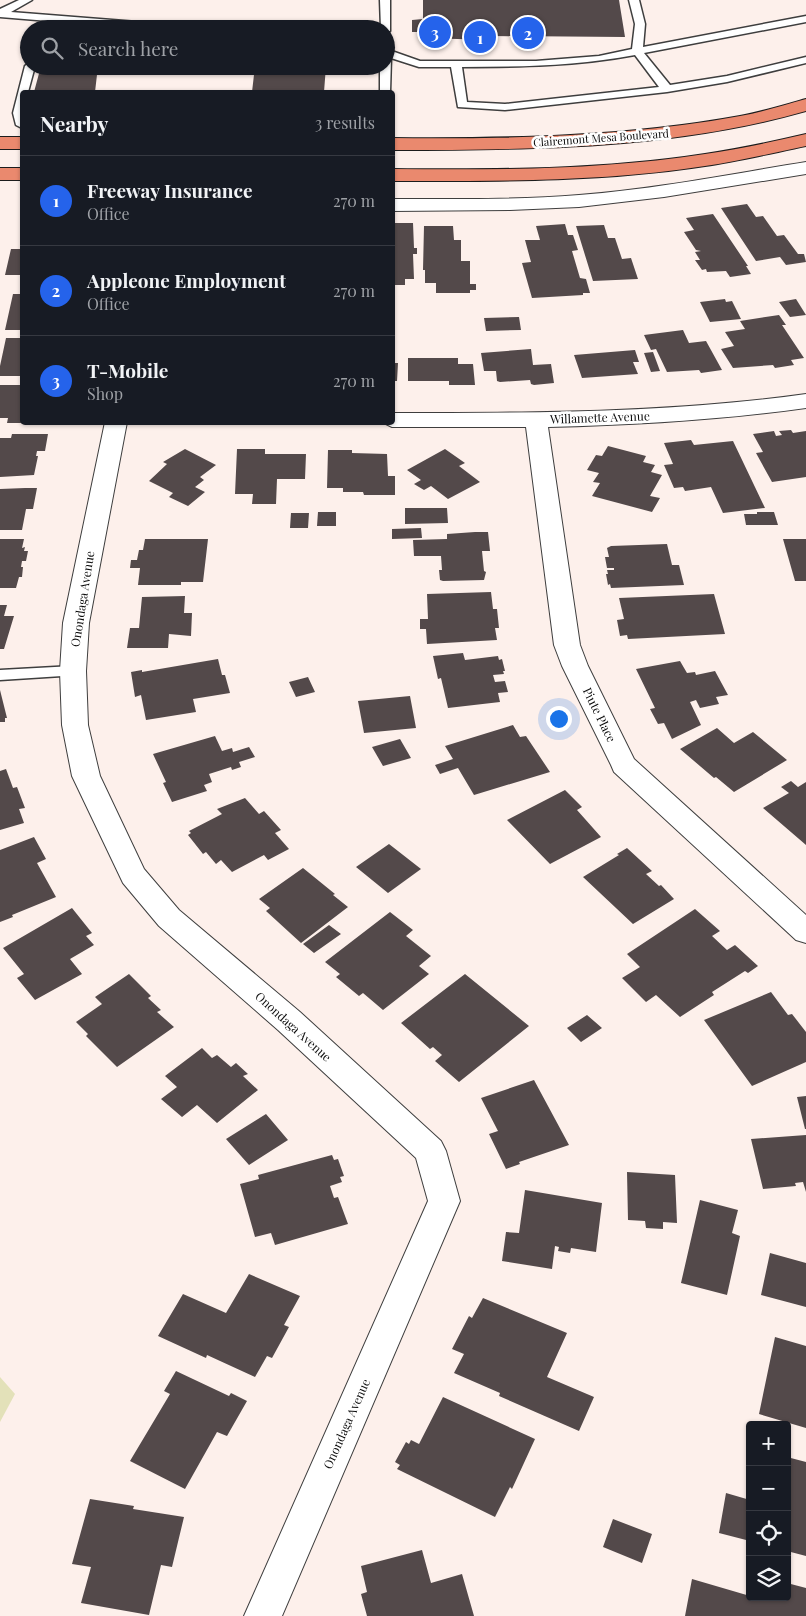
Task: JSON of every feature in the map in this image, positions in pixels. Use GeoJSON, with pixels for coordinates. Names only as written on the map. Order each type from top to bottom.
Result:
{"type":"FeatureCollection","features":[{"type":"Feature","properties":{"kind":"main road","name":"Clairemont Mesa Boulevard"},"geometry":{"type":"LineString","coordinates":[[395,144],[488,145],[573,142],[659,134],[741,122],[806,106]]}},
{"type":"Feature","properties":{"kind":"main road"},"geometry":{"type":"LineString","coordinates":[[395,176],[492,176],[593,171],[678,164],[769,150],[806,140]]}},
{"type":"Feature","properties":{"kind":"main road"},"geometry":{"type":"LineString","coordinates":[[0,144],[20,144]]}},
{"type":"Feature","properties":{"kind":"main road"},"geometry":{"type":"LineString","coordinates":[[0,174],[20,174]]}},
{"type":"Feature","properties":{"kind":"street"},"geometry":{"type":"LineString","coordinates":[[395,205],[475,205],[579,201],[676,189],[806,168]]}},
{"type":"Feature","properties":{"kind":"street","name":"Willamette Avenue"},"geometry":{"type":"LineString","coordinates":[[395,420],[536,420],[700,413],[806,400]]}},
{"type":"Feature","properties":{"kind":"street","name":"Piute Place"},"geometry":{"type":"LineString","coordinates":[[536,420],[567,645],[575,666],[624,766],[806,932]]}},
{"type":"Feature","properties":{"kind":"street","name":"Onondaga Avenue"},"geometry":{"type":"LineString","coordinates":[[115,425],[76,623],[73,672],[75,725],[86,776],[133,875],[169,918],[289,1021],[430,1151],[444,1201],[263,1616]]}},
{"type":"Feature","properties":{"kind":"lane"},"geometry":{"type":"LineString","coordinates":[[0,13],[27,0]]}},
{"type":"Feature","properties":{"kind":"lane"},"geometry":{"type":"LineString","coordinates":[[386,0],[386,20]]}},
{"type":"Feature","properties":{"kind":"lane"},"geometry":{"type":"LineString","coordinates":[[634,0],[640,24],[637,51],[666,89]]}},
{"type":"Feature","properties":{"kind":"lane"},"geometry":{"type":"LineString","coordinates":[[0,13],[88,20]]}},
{"type":"Feature","properties":{"kind":"lane"},"geometry":{"type":"LineString","coordinates":[[43,20],[44,16]]}},
{"type":"Feature","properties":{"kind":"lane"},"geometry":{"type":"LineString","coordinates":[[395,56],[419,64],[545,63],[599,59],[806,19]]}},
{"type":"Feature","properties":{"kind":"lane"},"geometry":{"type":"LineString","coordinates":[[456,64],[462,105],[506,107],[666,89],[728,79],[806,60]]}},
{"type":"Feature","properties":{"kind":"lane"},"geometry":{"type":"LineString","coordinates":[[24,90],[28,75]]}},
{"type":"Feature","properties":{"kind":"lane"},"geometry":{"type":"LineString","coordinates":[[385,75],[385,90]]}},
{"type":"Feature","properties":{"kind":"lane"},"geometry":{"type":"LineString","coordinates":[[0,675],[73,672]]}},
{"type":"Feature","properties":{"kind":"shaded area"},"geometry":{"type":"Polygon","coordinates":[[[0,1377],[15,1394],[0,1422],[0,1377]]]}},
{"type":"Feature","properties":{"kind":"building"},"geometry":{"type":"Polygon","coordinates":[[[423,0],[619,0],[625,37],[492,36],[492,40],[423,38],[422,32],[412,32],[412,20],[423,19],[423,0]]]}},
{"type":"Feature","properties":{"kind":"building"},"geometry":{"type":"Polygon","coordinates":[[[39,75],[97,75],[95,90],[35,90],[39,75]]]}},
{"type":"Feature","properties":{"kind":"building"},"geometry":{"type":"Polygon","coordinates":[[[254,75],[325,75],[324,90],[252,90],[254,75]]]}},
{"type":"Feature","properties":{"kind":"building"},"geometry":{"type":"Polygon","coordinates":[[[747,204],[756,217],[763,216],[777,236],[784,235],[798,254],[804,254],[806,262],[786,265],[780,257],[756,261],[721,208],[747,204]]]}},
{"type":"Feature","properties":{"kind":"building"},"geometry":{"type":"Polygon","coordinates":[[[713,214],[748,266],[746,266],[751,274],[730,277],[726,271],[707,272],[706,269],[702,270],[695,260],[700,260],[695,252],[701,251],[696,250],[684,232],[694,230],[686,218],[713,214]]]}},
{"type":"Feature","properties":{"kind":"building"},"geometry":{"type":"Polygon","coordinates":[[[395,223],[413,223],[414,248],[417,248],[417,254],[413,254],[414,279],[405,279],[405,285],[395,285],[395,223]]]}},
{"type":"Feature","properties":{"kind":"building"},"geometry":{"type":"Polygon","coordinates":[[[565,224],[568,235],[573,235],[578,250],[572,251],[580,278],[586,279],[590,293],[532,298],[522,263],[531,262],[525,240],[540,240],[536,226],[565,224]]]}},
{"type":"Feature","properties":{"kind":"building"},"geometry":{"type":"Polygon","coordinates":[[[604,225],[608,238],[615,238],[622,259],[631,258],[638,279],[593,281],[576,226],[604,225]]]}},
{"type":"Feature","properties":{"kind":"building"},"geometry":{"type":"Polygon","coordinates":[[[424,226],[453,226],[454,240],[461,240],[461,261],[470,261],[470,284],[476,284],[476,290],[470,290],[470,293],[436,293],[436,283],[425,283],[425,270],[423,270],[424,226]]]}},
{"type":"Feature","properties":{"kind":"building"},"geometry":{"type":"Polygon","coordinates":[[[11,249],[20,249],[20,275],[5,275],[11,249]]]}},
{"type":"Feature","properties":{"kind":"building"},"geometry":{"type":"Polygon","coordinates":[[[13,294],[20,294],[20,330],[5,330],[13,294]]]}},
{"type":"Feature","properties":{"kind":"building"},"geometry":{"type":"Polygon","coordinates":[[[725,299],[726,302],[732,301],[741,319],[710,322],[700,302],[725,299]]]}},
{"type":"Feature","properties":{"kind":"building"},"geometry":{"type":"Polygon","coordinates":[[[796,299],[806,315],[790,317],[779,302],[796,299]]]}},
{"type":"Feature","properties":{"kind":"building"},"geometry":{"type":"Polygon","coordinates":[[[779,315],[786,325],[782,325],[804,358],[791,360],[794,365],[775,368],[773,365],[733,368],[721,349],[734,346],[725,332],[745,329],[740,321],[779,315]]]}},
{"type":"Feature","properties":{"kind":"building"},"geometry":{"type":"Polygon","coordinates":[[[519,317],[521,330],[486,331],[484,318],[519,317]]]}},
{"type":"Feature","properties":{"kind":"building"},"geometry":{"type":"Polygon","coordinates":[[[683,330],[689,343],[706,341],[722,370],[701,373],[699,370],[667,372],[656,349],[651,350],[644,335],[683,330]]]}},
{"type":"Feature","properties":{"kind":"building"},"geometry":{"type":"Polygon","coordinates":[[[6,338],[20,338],[20,376],[0,376],[0,366],[6,338]]]}},
{"type":"Feature","properties":{"kind":"building"},"geometry":{"type":"Polygon","coordinates":[[[531,349],[533,365],[551,364],[554,383],[534,385],[531,384],[530,380],[500,382],[497,381],[496,371],[484,371],[481,353],[531,349]]]}},
{"type":"Feature","properties":{"kind":"building"},"geometry":{"type":"Polygon","coordinates":[[[635,350],[639,362],[633,362],[638,374],[582,378],[574,355],[635,350]]]}},
{"type":"Feature","properties":{"kind":"building"},"geometry":{"type":"Polygon","coordinates":[[[653,352],[660,371],[651,372],[644,353],[653,352]]]}},
{"type":"Feature","properties":{"kind":"building"},"geometry":{"type":"Polygon","coordinates":[[[408,358],[458,358],[458,364],[473,364],[475,385],[449,385],[449,381],[408,381],[408,358]]]}},
{"type":"Feature","properties":{"kind":"building"},"geometry":{"type":"Polygon","coordinates":[[[395,363],[398,363],[397,381],[395,381],[395,363]]]}},
{"type":"Feature","properties":{"kind":"building"},"geometry":{"type":"Polygon","coordinates":[[[0,385],[20,385],[20,423],[7,423],[8,418],[0,418],[0,385]]]}},
{"type":"Feature","properties":{"kind":"building"},"geometry":{"type":"Polygon","coordinates":[[[791,430],[793,433],[806,431],[806,477],[772,482],[756,453],[763,452],[753,434],[774,431],[776,436],[782,435],[779,431],[791,430]]]}},
{"type":"Feature","properties":{"kind":"building"},"geometry":{"type":"Polygon","coordinates":[[[12,434],[48,434],[45,451],[37,451],[36,456],[38,456],[34,475],[0,477],[0,438],[11,438],[12,434]]]}},
{"type":"Feature","properties":{"kind":"building"},"geometry":{"type":"Polygon","coordinates":[[[691,440],[694,445],[733,441],[765,508],[723,513],[711,487],[685,491],[683,487],[674,488],[664,465],[673,464],[664,443],[691,440]]]}},
{"type":"Feature","properties":{"kind":"building"},"geometry":{"type":"Polygon","coordinates":[[[608,446],[646,456],[643,462],[655,465],[651,472],[662,475],[650,496],[660,498],[652,512],[592,496],[600,483],[593,482],[599,473],[587,470],[596,455],[602,456],[608,446]]]}},
{"type":"Feature","properties":{"kind":"building"},"geometry":{"type":"Polygon","coordinates":[[[185,449],[216,465],[200,477],[204,480],[195,487],[205,492],[188,506],[169,497],[173,493],[149,481],[167,464],[163,462],[185,449]]]}},
{"type":"Feature","properties":{"kind":"building"},"geometry":{"type":"Polygon","coordinates":[[[237,449],[265,449],[265,454],[306,454],[305,479],[277,479],[276,504],[252,504],[253,494],[235,494],[237,449]]]}},
{"type":"Feature","properties":{"kind":"building"},"geometry":{"type":"Polygon","coordinates":[[[445,449],[465,463],[459,466],[480,482],[448,499],[431,486],[424,490],[414,484],[421,480],[407,470],[445,449]]]}},
{"type":"Feature","properties":{"kind":"building"},"geometry":{"type":"Polygon","coordinates":[[[328,450],[352,450],[352,453],[387,454],[388,476],[395,476],[395,495],[364,495],[363,492],[343,492],[343,488],[327,488],[328,450]]]}},
{"type":"Feature","properties":{"kind":"building"},"geometry":{"type":"Polygon","coordinates":[[[37,488],[33,509],[26,509],[22,530],[0,530],[0,489],[37,488]]]}},
{"type":"Feature","properties":{"kind":"building"},"geometry":{"type":"Polygon","coordinates":[[[405,508],[447,508],[448,523],[405,524],[405,508]]]}},
{"type":"Feature","properties":{"kind":"building"},"geometry":{"type":"Polygon","coordinates":[[[318,512],[336,512],[336,526],[317,526],[318,512]]]}},
{"type":"Feature","properties":{"kind":"building"},"geometry":{"type":"Polygon","coordinates":[[[757,512],[774,512],[778,525],[746,525],[744,514],[757,514],[757,512]]]}},
{"type":"Feature","properties":{"kind":"building"},"geometry":{"type":"Polygon","coordinates":[[[291,513],[309,513],[308,528],[290,528],[291,513]]]}},
{"type":"Feature","properties":{"kind":"building"},"geometry":{"type":"Polygon","coordinates":[[[421,528],[422,538],[392,539],[392,529],[421,528]]]}},
{"type":"Feature","properties":{"kind":"building"},"geometry":{"type":"Polygon","coordinates":[[[488,532],[490,551],[482,551],[484,571],[486,572],[484,580],[440,580],[439,570],[442,570],[441,556],[414,556],[413,540],[447,539],[447,534],[488,532]]]}},
{"type":"Feature","properties":{"kind":"building"},"geometry":{"type":"Polygon","coordinates":[[[0,539],[24,539],[22,548],[25,547],[24,551],[28,551],[26,561],[22,561],[22,577],[19,577],[16,588],[0,588],[0,539]]]}},
{"type":"Feature","properties":{"kind":"building"},"geometry":{"type":"Polygon","coordinates":[[[145,539],[208,539],[203,582],[181,582],[181,585],[138,585],[140,568],[130,568],[131,560],[137,560],[139,550],[143,550],[145,539]]]}},
{"type":"Feature","properties":{"kind":"building"},"geometry":{"type":"Polygon","coordinates":[[[783,539],[806,539],[806,581],[795,581],[783,539]]]}},
{"type":"Feature","properties":{"kind":"building"},"geometry":{"type":"Polygon","coordinates":[[[667,544],[672,565],[679,565],[684,585],[611,588],[610,584],[608,585],[607,570],[614,570],[614,568],[607,568],[605,557],[609,557],[607,548],[611,546],[667,544]]]}},
{"type":"Feature","properties":{"kind":"building"},"geometry":{"type":"Polygon","coordinates":[[[491,592],[493,609],[497,609],[499,628],[495,628],[497,640],[427,644],[426,629],[420,629],[420,619],[428,619],[427,594],[491,592]]]}},
{"type":"Feature","properties":{"kind":"building"},"geometry":{"type":"Polygon","coordinates":[[[714,594],[725,634],[628,639],[627,635],[620,636],[617,620],[624,619],[619,598],[714,594]]]}},
{"type":"Feature","properties":{"kind":"building"},"geometry":{"type":"Polygon","coordinates":[[[185,596],[184,613],[192,613],[191,636],[169,634],[168,648],[127,648],[130,628],[139,628],[142,597],[185,596]]]}},
{"type":"Feature","properties":{"kind":"building"},"geometry":{"type":"Polygon","coordinates":[[[0,605],[7,605],[4,616],[14,616],[4,649],[0,649],[0,605]]]}},
{"type":"Feature","properties":{"kind":"building"},"geometry":{"type":"Polygon","coordinates":[[[463,653],[465,660],[498,656],[499,660],[502,659],[504,674],[493,675],[495,682],[505,681],[508,692],[498,693],[500,702],[448,708],[441,678],[438,679],[433,656],[463,653]]]}},
{"type":"Feature","properties":{"kind":"building"},"geometry":{"type":"Polygon","coordinates":[[[218,659],[222,675],[225,675],[230,693],[193,699],[196,712],[146,720],[141,695],[135,697],[131,672],[142,670],[142,672],[218,659]]]}},
{"type":"Feature","properties":{"kind":"building"},"geometry":{"type":"Polygon","coordinates":[[[680,661],[687,673],[695,672],[696,675],[715,671],[728,695],[716,697],[719,704],[700,708],[696,700],[690,702],[701,725],[672,739],[664,723],[658,724],[650,709],[655,708],[636,669],[680,661]]]}},
{"type":"Feature","properties":{"kind":"building"},"geometry":{"type":"Polygon","coordinates":[[[308,677],[315,692],[296,697],[289,682],[308,677]]]}},
{"type":"Feature","properties":{"kind":"building"},"geometry":{"type":"Polygon","coordinates":[[[0,690],[7,718],[5,718],[5,722],[0,722],[0,690]]]}},
{"type":"Feature","properties":{"kind":"building"},"geometry":{"type":"Polygon","coordinates":[[[410,696],[416,728],[364,733],[358,701],[410,696]]]}},
{"type":"Feature","properties":{"kind":"building"},"geometry":{"type":"Polygon","coordinates":[[[513,725],[520,737],[526,736],[550,772],[474,795],[458,768],[440,774],[435,765],[453,759],[445,746],[513,725]]]}},
{"type":"Feature","properties":{"kind":"building"},"geometry":{"type":"Polygon","coordinates":[[[717,728],[734,743],[753,732],[787,760],[734,792],[716,777],[714,778],[680,749],[717,728]]]}},
{"type":"Feature","properties":{"kind":"building"},"geometry":{"type":"Polygon","coordinates":[[[215,736],[222,751],[232,748],[233,752],[249,747],[255,757],[239,762],[241,767],[232,770],[231,767],[209,774],[212,782],[204,785],[207,791],[172,802],[163,783],[166,782],[153,754],[215,736]]]}},
{"type":"Feature","properties":{"kind":"building"},"geometry":{"type":"Polygon","coordinates":[[[400,739],[411,758],[383,766],[372,747],[400,739]]]}},
{"type":"Feature","properties":{"kind":"building"},"geometry":{"type":"Polygon","coordinates":[[[6,769],[13,788],[17,787],[25,808],[19,809],[24,823],[0,830],[0,771],[6,769]]]}},
{"type":"Feature","properties":{"kind":"building"},"geometry":{"type":"Polygon","coordinates":[[[791,781],[798,787],[806,782],[806,845],[763,808],[789,793],[781,787],[791,781]]]}},
{"type":"Feature","properties":{"kind":"building"},"geometry":{"type":"Polygon","coordinates":[[[565,790],[582,807],[577,810],[601,837],[550,864],[507,820],[565,790]]]}},
{"type":"Feature","properties":{"kind":"building"},"geometry":{"type":"Polygon","coordinates":[[[245,798],[259,814],[264,811],[281,830],[275,833],[289,849],[268,860],[264,855],[232,872],[221,860],[216,864],[206,852],[203,854],[188,835],[191,833],[189,831],[222,814],[217,809],[245,798]]]}},
{"type":"Feature","properties":{"kind":"building"},"geometry":{"type":"Polygon","coordinates":[[[34,837],[46,859],[37,863],[56,897],[12,915],[13,917],[0,922],[0,850],[34,837]]]}},
{"type":"Feature","properties":{"kind":"building"},"geometry":{"type":"Polygon","coordinates":[[[389,844],[421,869],[388,893],[356,867],[389,844]]]}},
{"type":"Feature","properties":{"kind":"building"},"geometry":{"type":"Polygon","coordinates":[[[627,848],[652,871],[646,874],[659,886],[661,885],[674,899],[633,924],[583,877],[627,848]]]}},
{"type":"Feature","properties":{"kind":"building"},"geometry":{"type":"Polygon","coordinates":[[[303,868],[348,907],[301,943],[266,911],[270,908],[259,899],[303,868]]]}},
{"type":"Feature","properties":{"kind":"building"},"geometry":{"type":"Polygon","coordinates":[[[72,908],[92,933],[86,936],[94,945],[70,959],[82,974],[35,1000],[17,978],[24,974],[3,948],[72,908]]]}},
{"type":"Feature","properties":{"kind":"building"},"geometry":{"type":"Polygon","coordinates":[[[695,909],[720,931],[712,936],[727,950],[735,945],[758,966],[748,973],[745,971],[712,992],[714,995],[680,1017],[656,995],[646,1002],[622,978],[640,967],[627,954],[695,909]]]}},
{"type":"Feature","properties":{"kind":"building"},"geometry":{"type":"Polygon","coordinates":[[[390,912],[413,930],[406,936],[431,956],[419,966],[429,974],[383,1010],[363,993],[359,996],[336,977],[340,974],[325,962],[390,912]]]}},
{"type":"Feature","properties":{"kind":"building"},"geometry":{"type":"Polygon","coordinates":[[[329,925],[341,934],[314,953],[303,944],[329,925]]]}},
{"type":"Feature","properties":{"kind":"building"},"geometry":{"type":"Polygon","coordinates":[[[129,974],[151,996],[148,998],[161,1010],[157,1012],[174,1027],[117,1067],[86,1036],[88,1034],[76,1022],[102,1004],[95,997],[129,974]]]}},
{"type":"Feature","properties":{"kind":"building"},"geometry":{"type":"Polygon","coordinates":[[[465,974],[529,1026],[459,1082],[435,1061],[442,1055],[433,1047],[430,1049],[401,1023],[465,974]]]}},
{"type":"Feature","properties":{"kind":"building"},"geometry":{"type":"Polygon","coordinates":[[[771,992],[788,1015],[792,1014],[806,1032],[806,1062],[752,1086],[704,1020],[771,992]]]}},
{"type":"Feature","properties":{"kind":"building"},"geometry":{"type":"Polygon","coordinates":[[[587,1015],[602,1028],[581,1042],[567,1028],[587,1015]]]}},
{"type":"Feature","properties":{"kind":"building"},"geometry":{"type":"Polygon","coordinates":[[[202,1048],[212,1058],[217,1055],[231,1067],[236,1063],[248,1074],[243,1076],[258,1090],[217,1123],[197,1105],[182,1117],[161,1099],[177,1087],[165,1076],[202,1048]]]}},
{"type":"Feature","properties":{"kind":"building"},"geometry":{"type":"Polygon","coordinates":[[[534,1080],[569,1145],[519,1162],[520,1164],[506,1169],[489,1134],[498,1131],[481,1098],[534,1080]]]}},
{"type":"Feature","properties":{"kind":"building"},"geometry":{"type":"Polygon","coordinates":[[[806,1096],[806,1129],[805,1129],[797,1097],[806,1096]]]}},
{"type":"Feature","properties":{"kind":"building"},"geometry":{"type":"Polygon","coordinates":[[[266,1114],[288,1140],[249,1165],[226,1139],[266,1114]]]}},
{"type":"Feature","properties":{"kind":"building"},"geometry":{"type":"Polygon","coordinates":[[[806,1135],[806,1192],[803,1182],[795,1183],[796,1186],[763,1189],[751,1139],[806,1135]]]}},
{"type":"Feature","properties":{"kind":"building"},"geometry":{"type":"Polygon","coordinates":[[[332,1155],[334,1160],[338,1159],[344,1176],[340,1177],[342,1182],[330,1186],[334,1198],[338,1197],[348,1224],[275,1245],[271,1233],[255,1237],[240,1184],[259,1179],[258,1175],[332,1155]]]}},
{"type":"Feature","properties":{"kind":"building"},"geometry":{"type":"Polygon","coordinates":[[[627,1172],[675,1175],[677,1223],[663,1222],[663,1229],[646,1228],[645,1221],[628,1220],[627,1172]]]}},
{"type":"Feature","properties":{"kind":"building"},"geometry":{"type":"Polygon","coordinates":[[[525,1190],[602,1203],[596,1252],[571,1248],[570,1253],[558,1251],[559,1247],[555,1246],[552,1269],[502,1261],[506,1232],[519,1233],[525,1190]]]}},
{"type":"Feature","properties":{"kind":"building"},"geometry":{"type":"Polygon","coordinates":[[[700,1200],[738,1210],[732,1233],[740,1236],[727,1295],[681,1283],[700,1200]]]}},
{"type":"Feature","properties":{"kind":"building"},"geometry":{"type":"Polygon","coordinates":[[[770,1253],[806,1263],[806,1307],[761,1295],[770,1253]]]}},
{"type":"Feature","properties":{"kind":"building"},"geometry":{"type":"Polygon","coordinates":[[[249,1274],[300,1296],[284,1325],[289,1327],[272,1358],[267,1356],[255,1377],[207,1355],[206,1358],[158,1336],[183,1294],[226,1313],[249,1274]]]}},
{"type":"Feature","properties":{"kind":"building"},"geometry":{"type":"Polygon","coordinates":[[[483,1298],[567,1333],[547,1377],[594,1397],[579,1431],[499,1396],[500,1393],[454,1373],[464,1354],[452,1349],[469,1316],[472,1318],[483,1298]]]}},
{"type":"Feature","properties":{"kind":"building"},"geometry":{"type":"Polygon","coordinates":[[[775,1337],[806,1346],[806,1428],[791,1424],[791,1421],[782,1421],[759,1414],[775,1337]]]}},
{"type":"Feature","properties":{"kind":"building"},"geometry":{"type":"Polygon","coordinates":[[[176,1371],[229,1396],[231,1393],[247,1401],[227,1436],[217,1432],[185,1489],[130,1461],[170,1394],[164,1391],[176,1371]]]}},
{"type":"Feature","properties":{"kind":"building"},"geometry":{"type":"Polygon","coordinates":[[[443,1397],[535,1439],[512,1489],[510,1487],[495,1517],[397,1469],[400,1465],[395,1462],[406,1442],[409,1444],[411,1440],[419,1444],[443,1397]]]}},
{"type":"Feature","properties":{"kind":"building"},"geometry":{"type":"Polygon","coordinates":[[[791,1458],[806,1462],[806,1556],[791,1552],[791,1458]]]}},
{"type":"Feature","properties":{"kind":"building"},"geometry":{"type":"Polygon","coordinates":[[[726,1493],[746,1499],[746,1540],[719,1533],[726,1493]]]}},
{"type":"Feature","properties":{"kind":"building"},"geometry":{"type":"Polygon","coordinates":[[[90,1499],[134,1506],[133,1509],[184,1517],[172,1567],[161,1565],[149,1615],[81,1603],[91,1567],[72,1564],[90,1499]]]}},
{"type":"Feature","properties":{"kind":"building"},"geometry":{"type":"Polygon","coordinates":[[[613,1519],[652,1534],[642,1563],[603,1547],[613,1519]]]}},
{"type":"Feature","properties":{"kind":"building"},"geometry":{"type":"Polygon","coordinates":[[[422,1550],[431,1583],[462,1574],[474,1616],[367,1616],[361,1594],[367,1592],[361,1566],[422,1550]]]}},
{"type":"Feature","properties":{"kind":"building"},"geometry":{"type":"Polygon","coordinates":[[[692,1579],[746,1595],[746,1601],[791,1601],[791,1584],[806,1588],[806,1616],[685,1616],[692,1579]]]}},
{"type":"Feature","properties":{"kind":"place","name":"T-Mobile"},"geometry":{"type":"Point","coordinates":[435,32]}},
{"type":"Feature","properties":{"kind":"place","name":"Appleone Employment"},"geometry":{"type":"Point","coordinates":[528,33]}},
{"type":"Feature","properties":{"kind":"place","name":"Freeway Insurance"},"geometry":{"type":"Point","coordinates":[480,37]}}]}
